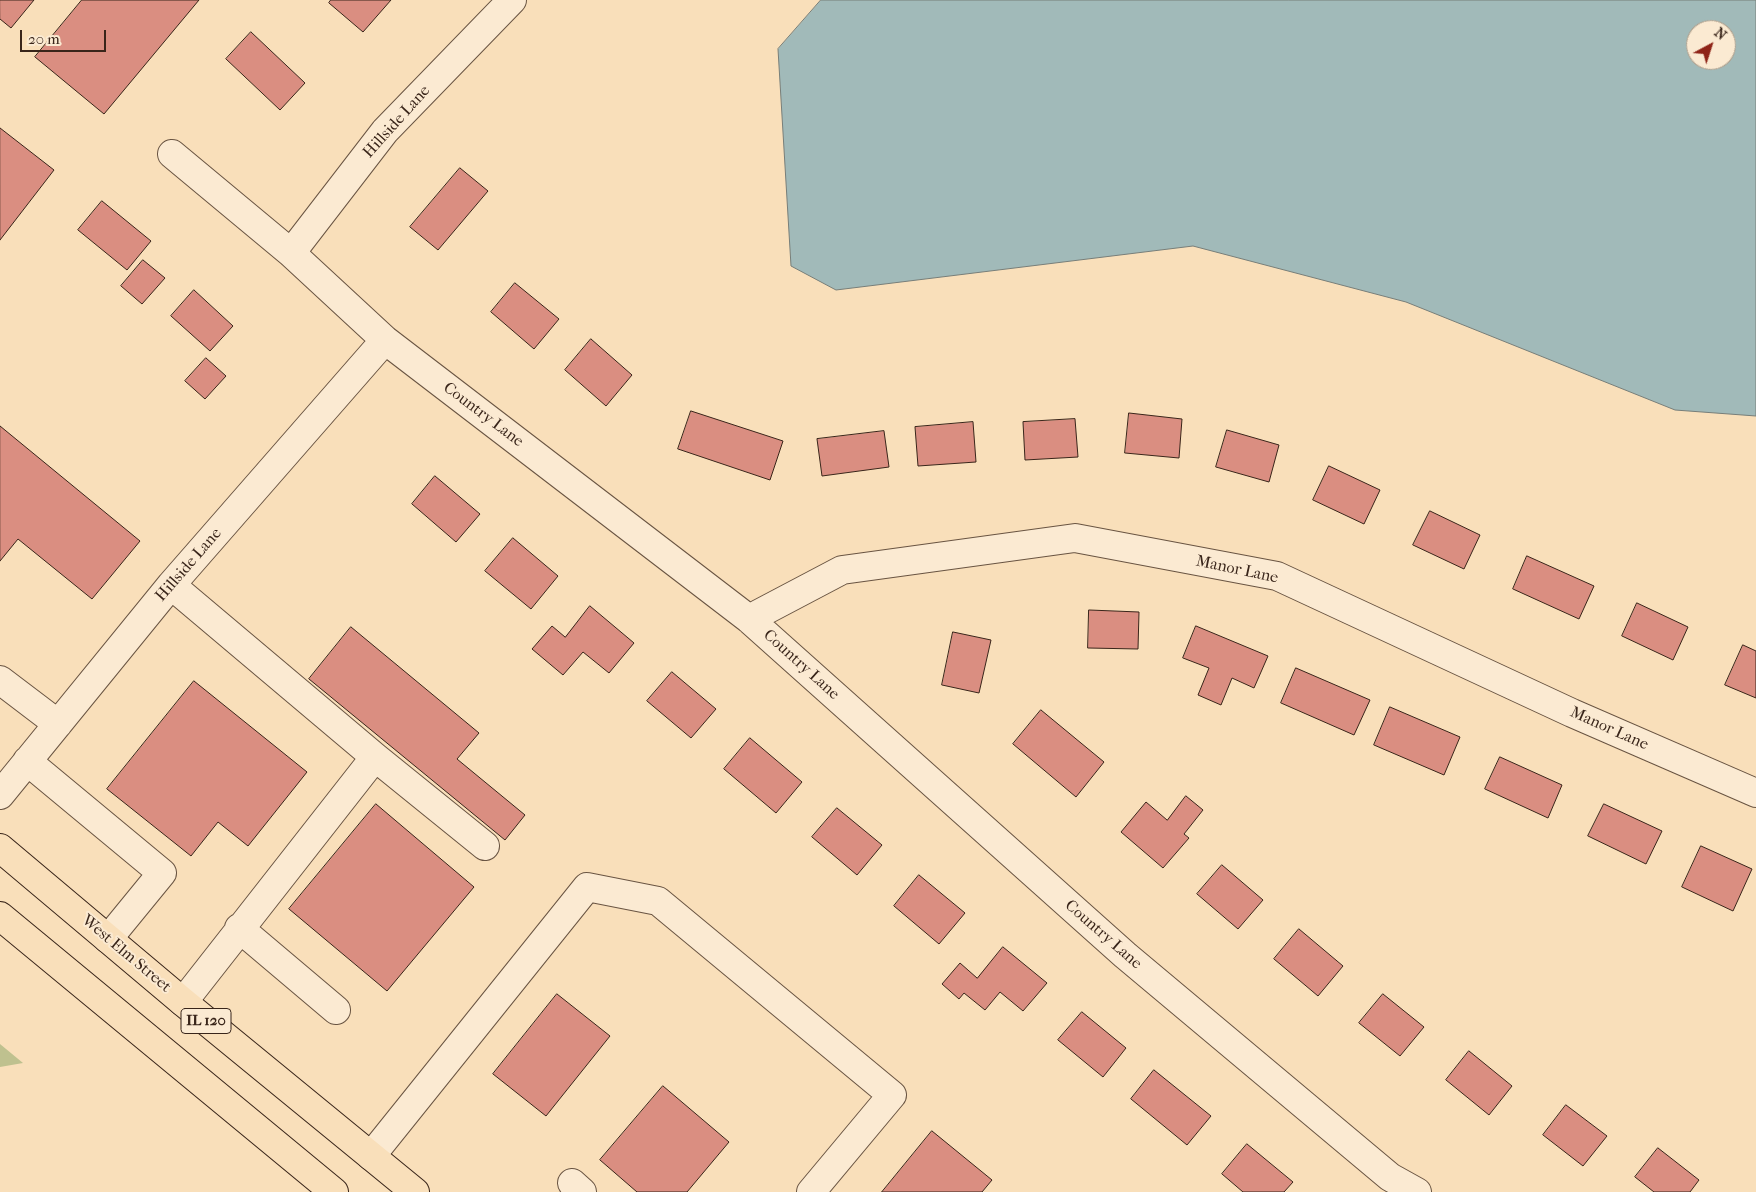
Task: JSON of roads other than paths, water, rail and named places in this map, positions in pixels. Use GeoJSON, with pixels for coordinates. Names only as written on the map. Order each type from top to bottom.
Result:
{"type":"FeatureCollection","features":[{"type":"Feature","properties":{"kind":"main road","name":"West Elm Street"},"geometry":{"type":"LineString","coordinates":[[0,848],[183,1002],[415,1192]]}},
{"type":"Feature","properties":{"kind":"main road"},"geometry":{"type":"LineString","coordinates":[[0,916],[334,1192]]}},
{"type":"Feature","properties":{"kind":"street","name":"Hillside Lane"},"geometry":{"type":"LineString","coordinates":[[291,253],[385,131],[512,0]]}},
{"type":"Feature","properties":{"kind":"street","name":"Country Lane"},"geometry":{"type":"LineString","coordinates":[[172,154],[291,253],[385,340],[749,619],[1126,955],[1390,1176],[1417,1192]]}},
{"type":"Feature","properties":{"kind":"street","name":"Hillside Lane"},"geometry":{"type":"LineString","coordinates":[[0,795],[171,585],[385,340]]}},
{"type":"Feature","properties":{"kind":"street","name":"Manor Lane"},"geometry":{"type":"LineString","coordinates":[[749,619],[842,570],[1075,538],[1277,576],[1572,713],[1756,793]]}},
{"type":"Feature","properties":{"kind":"street"},"geometry":{"type":"LineString","coordinates":[[171,585],[484,846]]}},
{"type":"Feature","properties":{"kind":"street"},"geometry":{"type":"LineString","coordinates":[[0,680],[58,724]]}},
{"type":"Feature","properties":{"kind":"street"},"geometry":{"type":"LineString","coordinates":[[183,1002],[375,757]]}},
{"type":"Feature","properties":{"kind":"street"},"geometry":{"type":"LineString","coordinates":[[27,761],[162,873],[108,939]]}},
{"type":"Feature","properties":{"kind":"street"},"geometry":{"type":"LineString","coordinates":[[371,1156],[587,887],[658,901],[892,1094],[811,1192]]}},
{"type":"Feature","properties":{"kind":"street"},"geometry":{"type":"LineString","coordinates":[[240,928],[336,1010]]}},
{"type":"Feature","properties":{"kind":"water"},"geometry":{"type":"Polygon","coordinates":[[[821,0],[1756,0],[1756,416],[1675,410],[1406,302],[1193,246],[836,290],[791,266],[778,49],[821,0]]]}}]}
